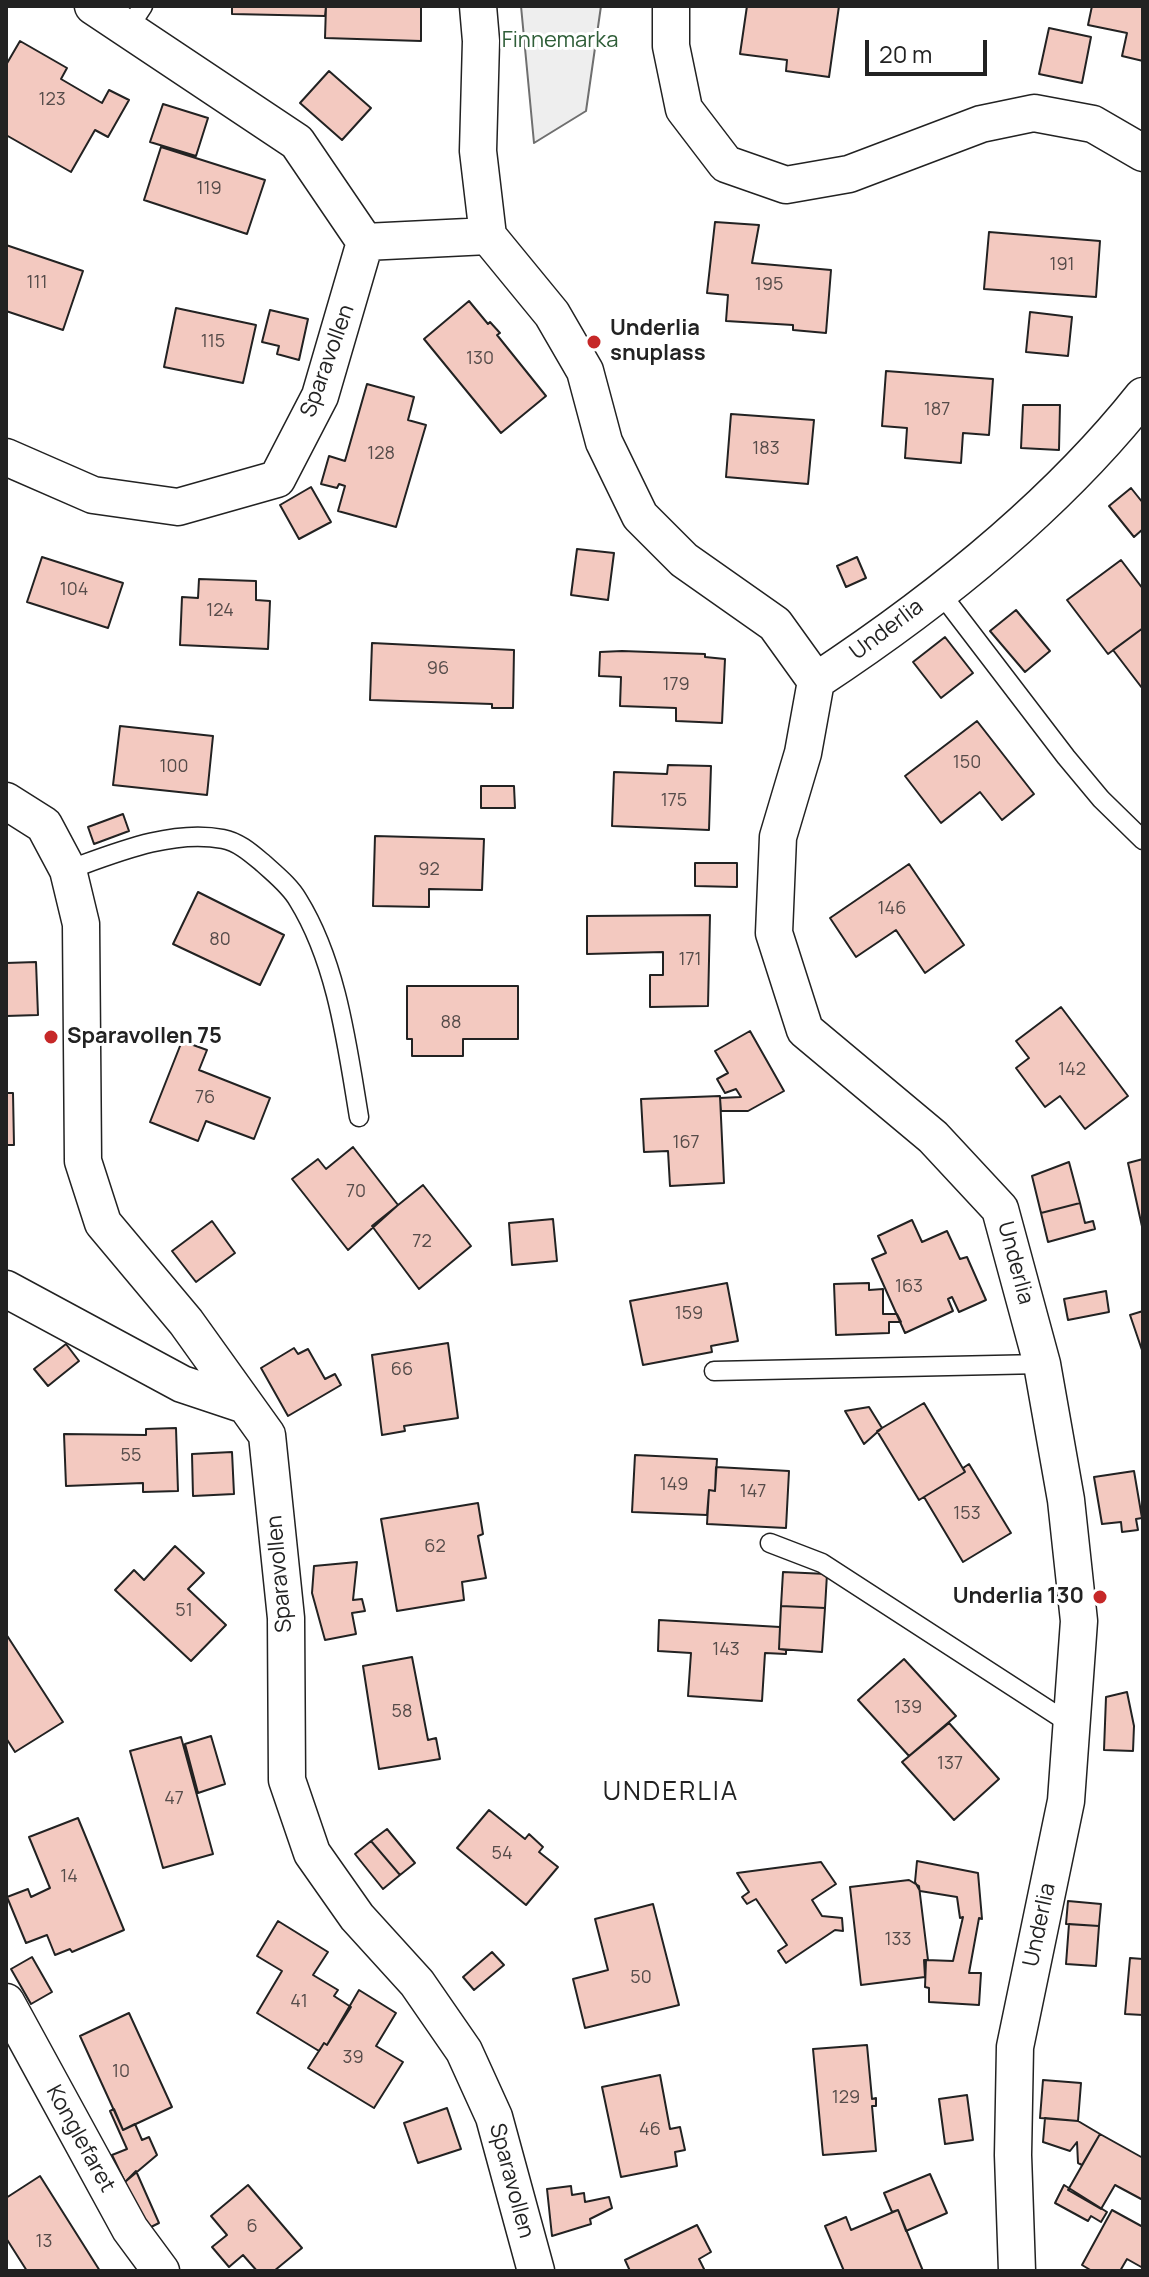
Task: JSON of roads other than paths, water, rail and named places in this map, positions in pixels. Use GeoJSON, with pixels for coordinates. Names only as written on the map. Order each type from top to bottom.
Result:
{"type":"FeatureCollection","features":[{"type":"Feature","properties":{"kind":"street"},"geometry":{"type":"LineString","coordinates":[[93,6],[136,18],[297,142],[365,242],[488,236]]}},
{"type":"Feature","properties":{"kind":"street"},"geometry":{"type":"LineString","coordinates":[[478,6],[481,41],[478,151],[488,236],[552,314],[585,371],[604,442],[640,516],[684,560],[775,624],[816,681]]}},
{"type":"Feature","properties":{"kind":"street"},"geometry":{"type":"LineString","coordinates":[[671,6],[671,46],[684,109],[726,164],[786,185],[849,174],[981,124],[1034,113],[1093,124],[1143,153]]}},
{"type":"Feature","properties":{"kind":"street","name":"Sparavollen"},"geometry":{"type":"LineString","coordinates":[[6,457],[93,495],[178,507],[277,479],[320,396],[365,242]]}},
{"type":"Feature","properties":{"kind":"street","name":"Underlia"},"geometry":{"type":"LineString","coordinates":[[1017,2271],[1013,2155],[1015,2047],[1066,1801],[1079,1621],[1066,1500],[1042,1364],[1000,1209],[933,1137],[805,1030],[774,933],[778,837],[803,753],[816,681],[882,637],[1014,530],[1101,448],[1143,396]]}},
{"type":"Feature","properties":{"kind":"street","name":"Sparavollen"},"geometry":{"type":"LineString","coordinates":[[6,801],[44,825],[68,870],[81,924],[83,1161],[103,1223],[186,1322],[267,1435],[286,1618],[287,1780],[312,1853],[357,1917],[417,1983],[464,2051],[494,2117],[536,2271]]}},
{"type":"Feature","properties":{"kind":"street"},"geometry":{"type":"LineString","coordinates":[[6,1289],[182,1384],[245,1405]]}},
{"type":"Feature","properties":{"kind":"street","name":"Konglefaret"},"geometry":{"type":"LineString","coordinates":[[6,2002],[130,2229],[161,2271]]}},
{"type":"Feature","properties":{"kind":"lane"},"geometry":{"type":"LineString","coordinates":[[939,591],[1066,757],[1143,840]]}},
{"type":"Feature","properties":{"kind":"lane"},"geometry":{"type":"LineString","coordinates":[[68,870],[144,845],[198,837],[224,839],[252,854],[298,899],[315,935],[343,1024],[359,1117]]}},
{"type":"Feature","properties":{"kind":"lane"},"geometry":{"type":"LineString","coordinates":[[714,1371],[1042,1364]]}},
{"type":"Feature","properties":{"kind":"lane"},"geometry":{"type":"LineString","coordinates":[[770,1543],[822,1563],[1072,1725]]}},
{"type":"Feature","properties":{"kind":"place","name":"Underlia snuplass"},"geometry":{"type":"Point","coordinates":[594,342]}},
{"type":"Feature","properties":{"kind":"place","name":"Sparavollen 75"},"geometry":{"type":"Point","coordinates":[51,1037]}},
{"type":"Feature","properties":{"kind":"place","name":"Underlia 130"},"geometry":{"type":"Point","coordinates":[1100,1597]}},
{"type":"Feature","properties":{"kind":"district","name":"UNDERLIA"},"geometry":{"type":"Point","coordinates":[671,1793]}},
{"type":"Feature","properties":{"kind":"park label","name":"Finnemarka"},"geometry":{"type":"Point","coordinates":[560,41]}}]}
